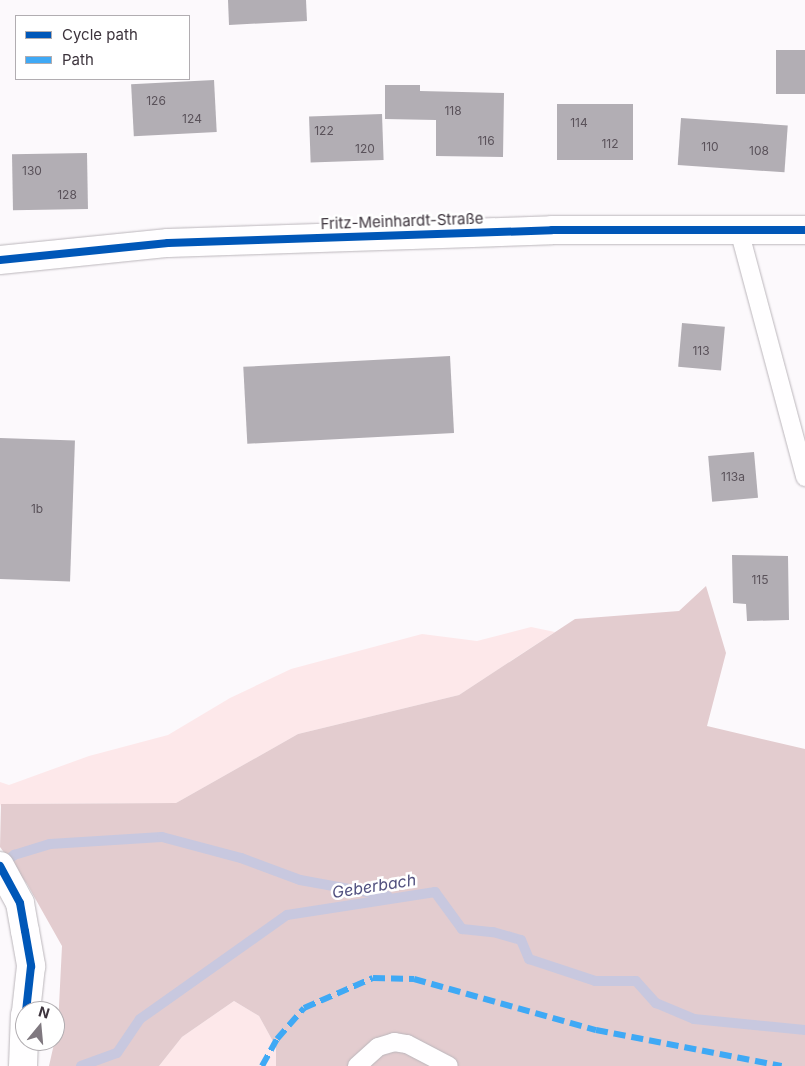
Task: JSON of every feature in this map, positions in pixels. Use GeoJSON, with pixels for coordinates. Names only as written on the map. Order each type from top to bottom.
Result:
{"type":"FeatureCollection","features":[{"type":"Feature","properties":{"kind":"street","name":"Fritz-Meinhardt-Straße"},"geometry":{"type":"LineString","coordinates":[[0,260],[168,243],[552,230],[805,230]]}},
{"type":"Feature","properties":{"kind":"street"},"geometry":{"type":"LineString","coordinates":[[4,873],[20,903],[31,966],[27,1001]]}},
{"type":"Feature","properties":{"kind":"street"},"geometry":{"type":"LineString","coordinates":[[23,1066],[24,1051]]}},
{"type":"Feature","properties":{"kind":"lane"},"geometry":{"type":"LineString","coordinates":[[739,230],[805,476]]}},
{"type":"Feature","properties":{"kind":"lane"},"geometry":{"type":"LineString","coordinates":[[358,1066],[378,1047],[394,1042],[407,1044],[449,1066]]}},
{"type":"Feature","properties":{"kind":"shaded area"},"geometry":{"type":"Polygon","coordinates":[[[706,586],[726,653],[707,726],[805,749],[805,1066],[276,1066],[276,1047],[259,1016],[234,1001],[182,1037],[159,1066],[49,1066],[52,1051],[65,1051],[65,1001],[59,1001],[62,946],[27,884],[0,847],[1,804],[176,803],[298,734],[459,695],[575,619],[679,611],[706,586]]]}},
{"type":"Feature","properties":{"kind":"shaded area"},"geometry":{"type":"Polygon","coordinates":[[[531,627],[555,632],[459,695],[298,734],[176,803],[1,804],[0,807],[0,782],[9,785],[89,756],[168,735],[230,698],[291,669],[422,634],[477,641],[531,627]]]}},
{"type":"Feature","properties":{"kind":"shaded area"},"geometry":{"type":"Polygon","coordinates":[[[234,1001],[259,1016],[276,1047],[276,1066],[159,1066],[182,1037],[234,1001]]]}},
{"type":"Feature","properties":{"kind":"building"},"geometry":{"type":"Polygon","coordinates":[[[228,0],[306,0],[307,21],[229,25],[228,0]]]}},
{"type":"Feature","properties":{"kind":"building"},"geometry":{"type":"Polygon","coordinates":[[[776,50],[805,50],[805,94],[776,94],[776,50]]]}},
{"type":"Feature","properties":{"kind":"building"},"geometry":{"type":"Polygon","coordinates":[[[214,80],[217,132],[134,136],[131,84],[214,80]]]}},
{"type":"Feature","properties":{"kind":"building"},"geometry":{"type":"Polygon","coordinates":[[[385,85],[420,85],[420,91],[504,93],[503,157],[436,156],[436,120],[385,119],[385,85]]]}},
{"type":"Feature","properties":{"kind":"building"},"geometry":{"type":"Polygon","coordinates":[[[557,104],[633,104],[633,160],[557,160],[557,104]]]}},
{"type":"Feature","properties":{"kind":"building"},"geometry":{"type":"Polygon","coordinates":[[[382,114],[384,160],[311,163],[309,117],[382,114]]]}},
{"type":"Feature","properties":{"kind":"building"},"geometry":{"type":"Polygon","coordinates":[[[681,118],[788,125],[784,172],[678,165],[681,118]]]}},
{"type":"Feature","properties":{"kind":"building"},"geometry":{"type":"Polygon","coordinates":[[[87,153],[88,209],[13,210],[12,154],[87,153]]]}},
{"type":"Feature","properties":{"kind":"building"},"geometry":{"type":"Polygon","coordinates":[[[682,323],[725,327],[721,371],[678,367],[682,323]]]}},
{"type":"Feature","properties":{"kind":"building"},"geometry":{"type":"Polygon","coordinates":[[[450,356],[454,433],[247,444],[243,367],[450,356]]]}},
{"type":"Feature","properties":{"kind":"building"},"geometry":{"type":"Polygon","coordinates":[[[0,438],[75,441],[70,582],[0,579],[0,438]]]}},
{"type":"Feature","properties":{"kind":"building"},"geometry":{"type":"Polygon","coordinates":[[[754,452],[758,498],[712,502],[708,456],[754,452]]]}},
{"type":"Feature","properties":{"kind":"building"},"geometry":{"type":"Polygon","coordinates":[[[732,555],[788,556],[789,620],[747,621],[746,604],[733,603],[732,555]]]}},
{"type":"Feature","properties":{"kind":"waterway"},"geometry":{"type":"LineString","coordinates":[[6,862],[14,855],[50,844],[162,837],[241,858],[300,880],[388,896]]}},
{"type":"Feature","properties":{"kind":"waterway","name":"Geberbach"},"geometry":{"type":"LineString","coordinates":[[81,1066],[117,1053],[140,1019],[287,915],[435,892],[462,929],[493,932],[521,940],[529,959],[595,981],[636,981],[656,1003],[694,1019],[805,1030]]}},
{"type":"Feature","properties":{"kind":"marked path"},"geometry":{"type":"LineString","coordinates":[[262,1066],[277,1039],[304,1008],[373,978],[414,979],[596,1030],[782,1066]]}},
{"type":"Feature","properties":{"kind":"cycle path"},"geometry":{"type":"LineString","coordinates":[[0,260],[168,243],[552,230],[805,230]]}},
{"type":"Feature","properties":{"kind":"cycle path"},"geometry":{"type":"LineString","coordinates":[[0,866],[20,903],[31,966],[27,1001]]}}]}
